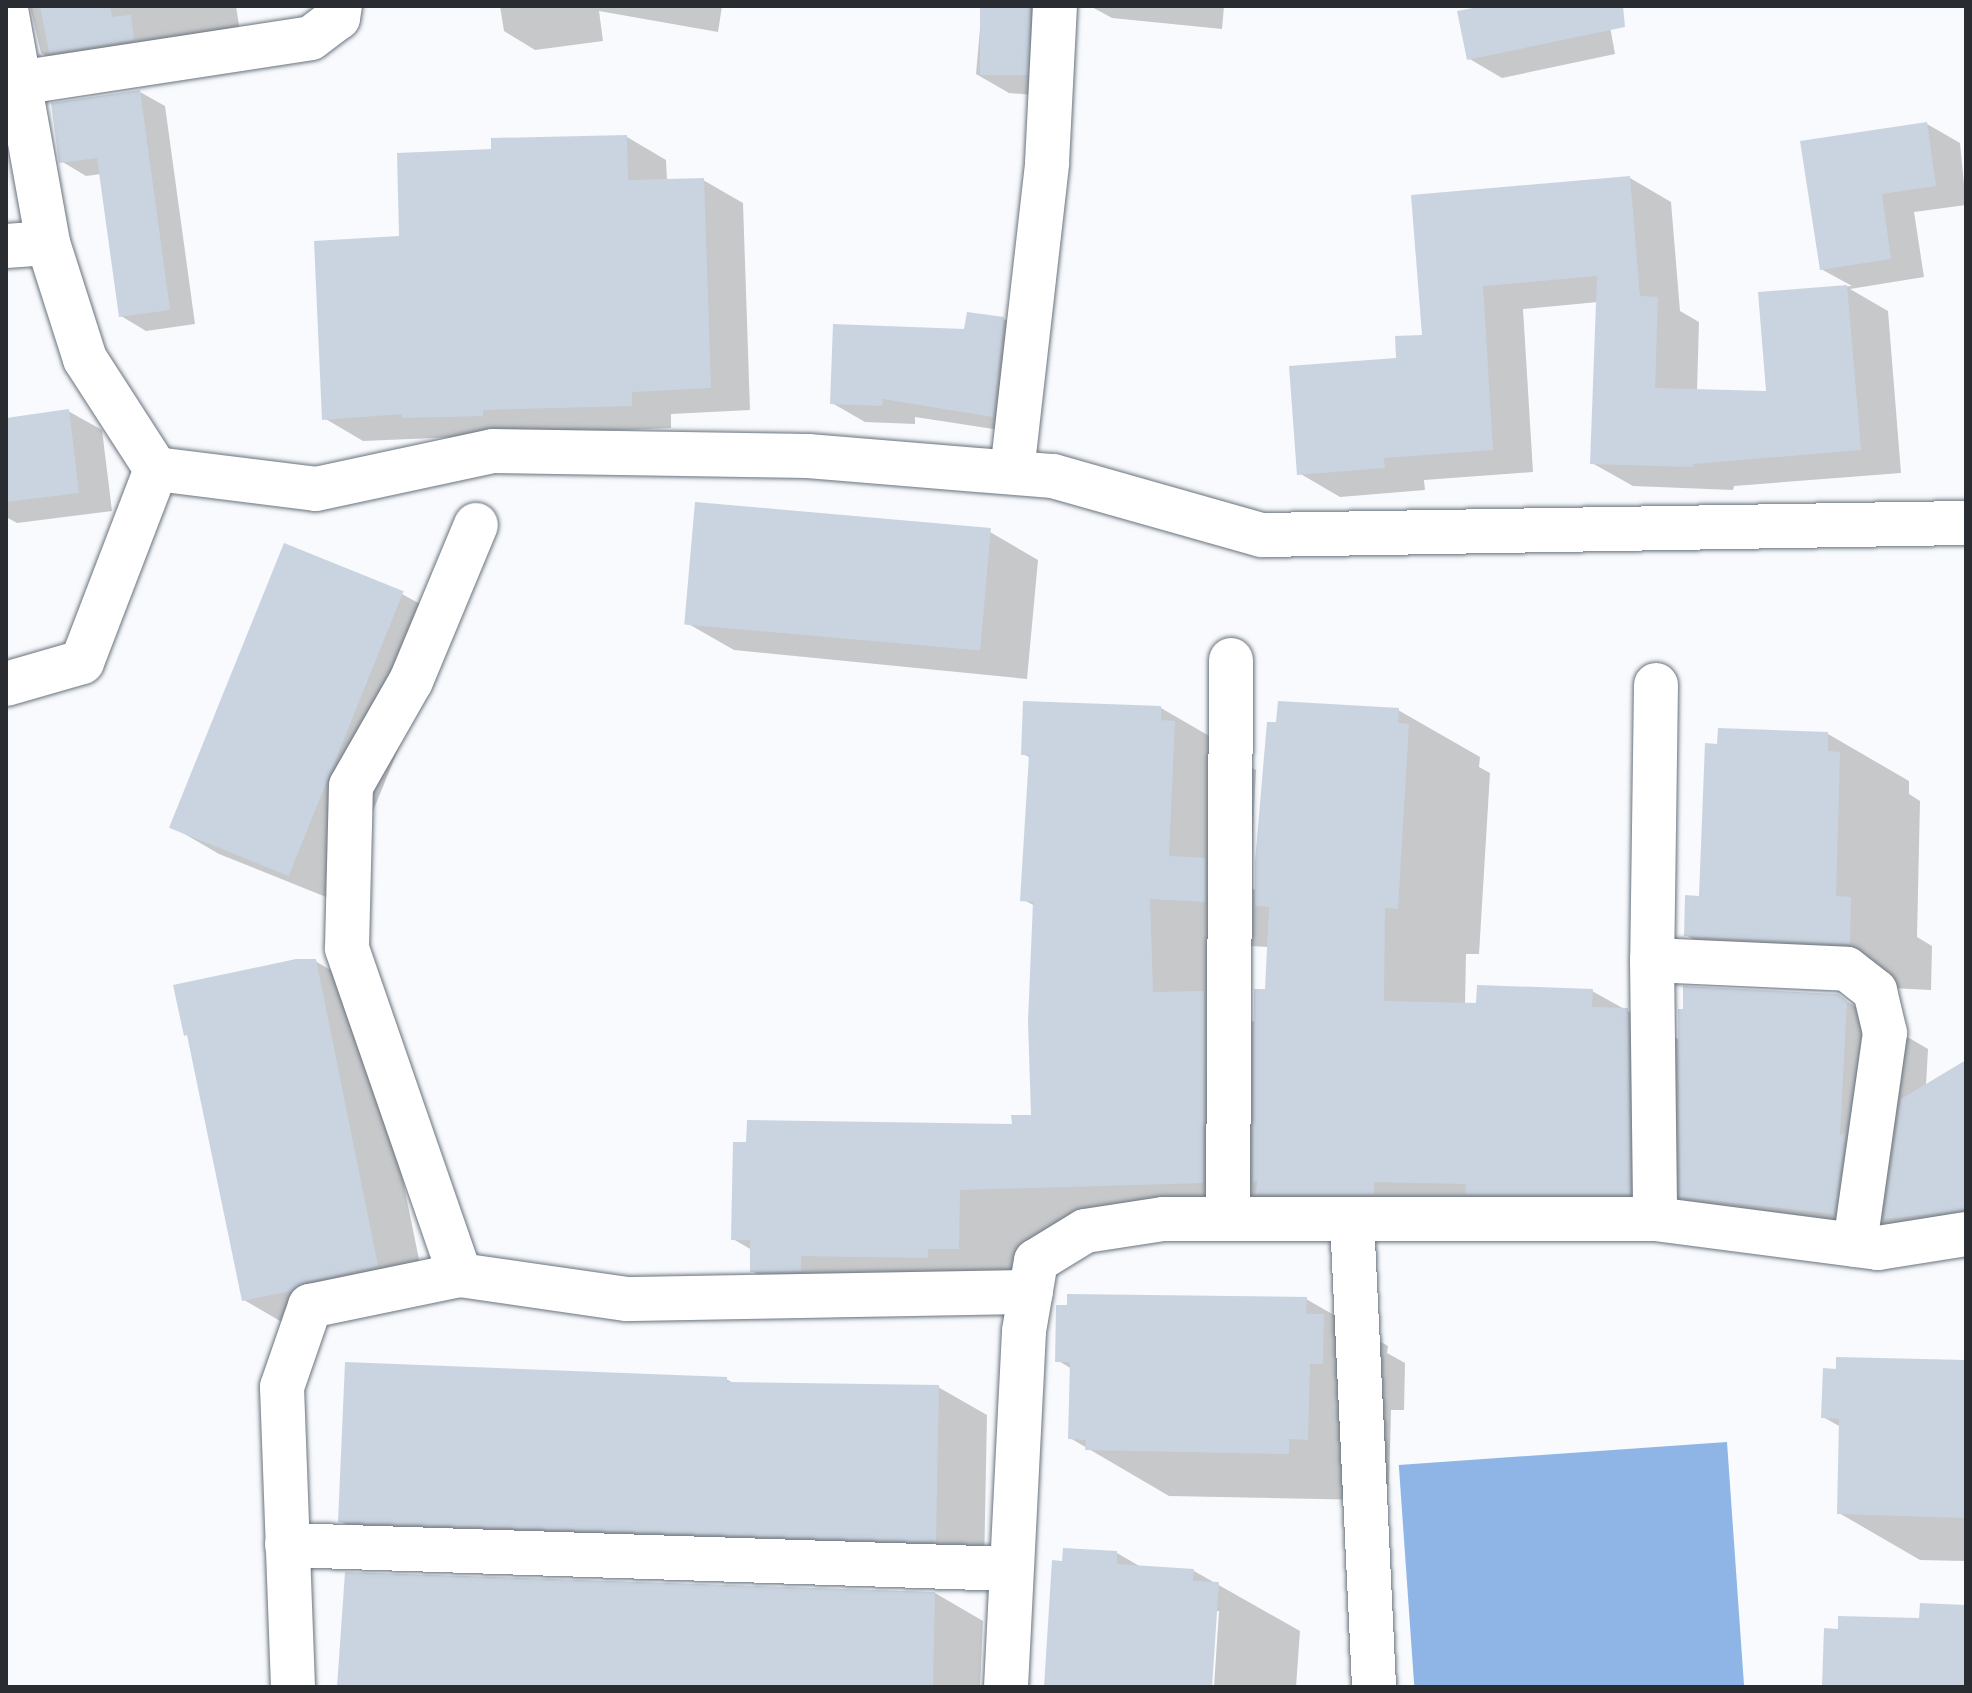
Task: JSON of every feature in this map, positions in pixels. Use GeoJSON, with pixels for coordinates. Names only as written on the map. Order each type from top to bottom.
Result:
{"type":"FeatureCollection","features":[{"type":"Feature","properties":{"kind":"street"},"geometry":{"type":"LineString","coordinates":[[18,83],[311,38],[338,18],[340,6]]}},
{"type":"Feature","properties":{"kind":"street"},"geometry":{"type":"LineString","coordinates":[[1012,472],[1047,163],[1055,6]]}},
{"type":"Feature","properties":{"kind":"street"},"geometry":{"type":"LineString","coordinates":[[6,9],[16,48],[27,244],[85,359],[156,469]]}},
{"type":"Feature","properties":{"kind":"street"},"geometry":{"type":"LineString","coordinates":[[156,469],[316,489],[493,451],[808,456],[1053,476],[1262,535],[1966,523]]}},
{"type":"Feature","properties":{"kind":"street"},"geometry":{"type":"LineString","coordinates":[[6,684],[82,662],[156,469]]}},
{"type":"Feature","properties":{"kind":"street"},"geometry":{"type":"LineString","coordinates":[[460,1275],[347,948],[351,786],[411,681],[476,525]]}},
{"type":"Feature","properties":{"kind":"street"},"geometry":{"type":"LineString","coordinates":[[1228,1219],[1231,660]]}},
{"type":"Feature","properties":{"kind":"street"},"geometry":{"type":"LineString","coordinates":[[1655,1219],[1652,960],[1656,685]]}},
{"type":"Feature","properties":{"kind":"street"},"geometry":{"type":"LineString","coordinates":[[1652,960],[1847,969],[1875,991],[1885,1033],[1855,1245]]}},
{"type":"Feature","properties":{"kind":"street"},"geometry":{"type":"LineString","coordinates":[[1006,1687],[1024,1331],[1036,1261],[1085,1231],[1163,1219],[1655,1219],[1878,1248],[1966,1234]]}},
{"type":"Feature","properties":{"kind":"street"},"geometry":{"type":"LineString","coordinates":[[1352,1219],[1374,1687]]}},
{"type":"Feature","properties":{"kind":"street"},"geometry":{"type":"LineString","coordinates":[[293,1687],[282,1387],[310,1306],[460,1275],[627,1299],[1031,1292]]}},
{"type":"Feature","properties":{"kind":"street"},"geometry":{"type":"LineString","coordinates":[[287,1545],[1011,1569]]}},
{"type":"Feature","properties":{"kind":"water"},"geometry":{"type":"Polygon","coordinates":[[[1727,1442],[1744,1686],[1414,1687],[1399,1465],[1727,1442]]]}},
{"type":"Feature","properties":{"kind":"building"},"geometry":{"type":"Polygon","coordinates":[[[40,6],[110,6],[112,17],[131,15],[134,40],[49,53],[40,6]]]}},
{"type":"Feature","properties":{"kind":"building"},"geometry":{"type":"Polygon","coordinates":[[[980,6],[1030,6],[1030,75],[980,75],[980,6]]]}},
{"type":"Feature","properties":{"kind":"building"},"geometry":{"type":"Polygon","coordinates":[[[1483,6],[1623,6],[1625,27],[1467,60],[1457,11],[1483,6]]]}},
{"type":"Feature","properties":{"kind":"building"},"geometry":{"type":"Polygon","coordinates":[[[140,90],[170,310],[119,317],[97,158],[59,163],[51,103],[140,90]]]}},
{"type":"Feature","properties":{"kind":"building"},"geometry":{"type":"Polygon","coordinates":[[[1927,122],[1936,186],[1882,194],[1891,259],[1820,270],[1800,141],[1927,122]]]}},
{"type":"Feature","properties":{"kind":"building"},"geometry":{"type":"Polygon","coordinates":[[[627,135],[628,180],[704,178],[711,388],[632,392],[632,406],[483,410],[483,416],[402,418],[402,414],[322,420],[314,241],[399,236],[397,153],[491,149],[491,138],[627,135]]]}},
{"type":"Feature","properties":{"kind":"building"},"geometry":{"type":"Polygon","coordinates":[[[1630,176],[1640,296],[1658,297],[1655,388],[1766,391],[1758,292],[1847,285],[1861,450],[1693,464],[1693,467],[1590,464],[1597,276],[1483,286],[1493,450],[1384,458],[1385,468],[1297,475],[1289,366],[1396,358],[1395,336],[1422,335],[1411,195],[1630,176]]]}},
{"type":"Feature","properties":{"kind":"building"},"geometry":{"type":"Polygon","coordinates":[[[967,312],[1004,317],[993,417],[883,399],[882,406],[830,404],[833,324],[964,329],[967,312]]]}},
{"type":"Feature","properties":{"kind":"building"},"geometry":{"type":"Polygon","coordinates":[[[69,409],[79,493],[6,502],[6,418],[69,409]]]}},
{"type":"Feature","properties":{"kind":"building"},"geometry":{"type":"Polygon","coordinates":[[[695,502],[991,528],[980,650],[684,625],[695,502]]]}},
{"type":"Feature","properties":{"kind":"building"},"geometry":{"type":"Polygon","coordinates":[[[284,543],[404,591],[289,876],[169,828],[284,543]]]}},
{"type":"Feature","properties":{"kind":"building"},"geometry":{"type":"Polygon","coordinates":[[[1023,701],[1161,706],[1161,720],[1175,721],[1169,856],[1205,858],[1205,902],[1150,899],[1153,992],[1204,991],[1203,1183],[960,1190],[959,1249],[928,1249],[928,1258],[801,1256],[801,1271],[750,1272],[750,1240],[731,1240],[733,1142],[746,1142],[747,1120],[1012,1124],[1011,1115],[1031,1115],[1028,1021],[1033,902],[1020,901],[1029,755],[1021,755],[1023,701]]]}},
{"type":"Feature","properties":{"kind":"building"},"geometry":{"type":"Polygon","coordinates":[[[1278,701],[1399,708],[1398,723],[1409,724],[1398,909],[1385,908],[1384,1001],[1476,1003],[1477,985],[1593,989],[1592,1007],[1628,1008],[1630,1194],[1465,1194],[1466,1184],[1374,1182],[1374,1194],[1256,1194],[1257,1181],[1253,1181],[1254,989],[1265,989],[1269,907],[1255,906],[1255,862],[1267,722],[1276,722],[1278,701]]]}},
{"type":"Feature","properties":{"kind":"building"},"geometry":{"type":"Polygon","coordinates":[[[1718,728],[1828,732],[1828,751],[1840,752],[1836,896],[1851,897],[1850,944],[1684,936],[1685,895],[1699,896],[1705,743],[1717,744],[1718,728]]]}},
{"type":"Feature","properties":{"kind":"building"},"geometry":{"type":"Polygon","coordinates":[[[296,959],[316,959],[378,1266],[305,1282],[291,1291],[242,1301],[187,1035],[184,1036],[173,985],[296,959]]]}},
{"type":"Feature","properties":{"kind":"building"},"geometry":{"type":"Polygon","coordinates":[[[1683,986],[1838,994],[1847,1001],[1840,1135],[1846,1132],[1834,1214],[1680,1197],[1678,1009],[1683,1009],[1683,986]]]}},
{"type":"Feature","properties":{"kind":"building"},"geometry":{"type":"Polygon","coordinates":[[[1966,1060],[1966,1210],[1884,1219],[1901,1099],[1966,1060]]]}},
{"type":"Feature","properties":{"kind":"building"},"geometry":{"type":"Polygon","coordinates":[[[1067,1294],[1307,1297],[1306,1314],[1324,1314],[1323,1364],[1310,1364],[1308,1440],[1289,1439],[1289,1454],[1085,1450],[1086,1440],[1068,1439],[1070,1362],[1055,1362],[1056,1305],[1067,1305],[1067,1294]]]}},
{"type":"Feature","properties":{"kind":"building"},"geometry":{"type":"Polygon","coordinates":[[[1836,1357],[1966,1360],[1966,1518],[1837,1514],[1839,1419],[1821,1418],[1823,1368],[1836,1369],[1836,1357]]]}},
{"type":"Feature","properties":{"kind":"building"},"geometry":{"type":"Polygon","coordinates":[[[345,1362],[727,1377],[727,1382],[939,1385],[936,1542],[338,1522],[345,1362]]]}},
{"type":"Feature","properties":{"kind":"building"},"geometry":{"type":"Polygon","coordinates":[[[1063,1548],[1117,1551],[1117,1564],[1194,1569],[1193,1581],[1219,1582],[1212,1687],[1044,1687],[1052,1560],[1062,1561],[1063,1548]]]}},
{"type":"Feature","properties":{"kind":"building"},"geometry":{"type":"Polygon","coordinates":[[[345,1572],[935,1592],[933,1687],[337,1687],[345,1572]]]}},
{"type":"Feature","properties":{"kind":"building"},"geometry":{"type":"Polygon","coordinates":[[[1920,1603],[1966,1605],[1966,1687],[1822,1687],[1824,1628],[1838,1629],[1838,1616],[1919,1618],[1920,1603]]]}}]}
